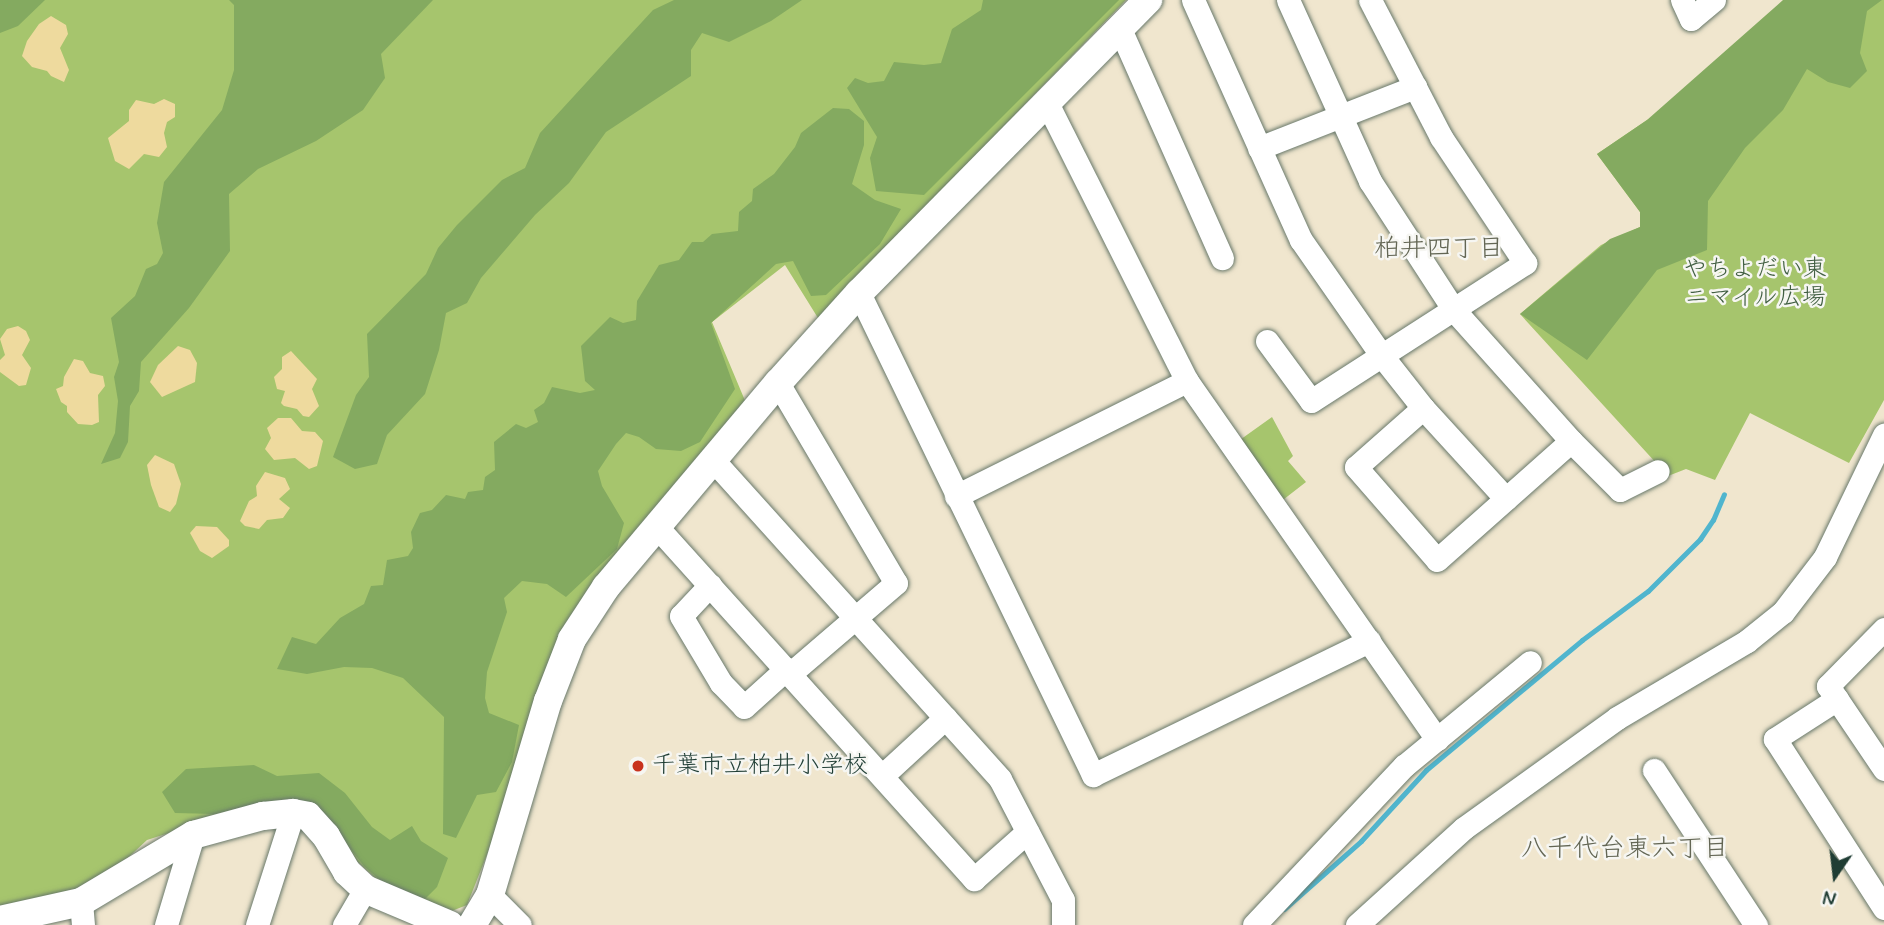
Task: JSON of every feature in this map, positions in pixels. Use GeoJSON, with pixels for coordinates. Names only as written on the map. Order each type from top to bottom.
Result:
{"type":"FeatureCollection","features":[{"type":"Feature","properties":{"kind":"street"},"geometry":{"type":"LineString","coordinates":[[472,925],[490,895],[548,701],[572,639],[606,587],[778,383],[859,293],[1148,0]]}},
{"type":"Feature","properties":{"kind":"street"},"geometry":{"type":"LineString","coordinates":[[1193,0],[1301,240],[1381,356],[1423,408],[1506,499]]}},
{"type":"Feature","properties":{"kind":"street"},"geometry":{"type":"LineString","coordinates":[[1288,0],[1370,180],[1453,309],[1571,441],[1619,490],[1658,471]]}},
{"type":"Feature","properties":{"kind":"street"},"geometry":{"type":"LineString","coordinates":[[1267,341],[1311,401],[1525,263],[1441,137],[1370,0]]}},
{"type":"Feature","properties":{"kind":"street"},"geometry":{"type":"LineString","coordinates":[[1682,0],[1691,19],[1714,0]]}},
{"type":"Feature","properties":{"kind":"street"},"geometry":{"type":"LineString","coordinates":[[1120,29],[1222,258]]}},
{"type":"Feature","properties":{"kind":"street"},"geometry":{"type":"LineString","coordinates":[[1259,148],[1415,87]]}},
{"type":"Feature","properties":{"kind":"street"},"geometry":{"type":"LineString","coordinates":[[1048,103],[1187,382],[1437,739]]}},
{"type":"Feature","properties":{"kind":"street"},"geometry":{"type":"LineString","coordinates":[[859,293],[1093,775],[1369,641]]}},
{"type":"Feature","properties":{"kind":"street"},"geometry":{"type":"LineString","coordinates":[[956,496],[1187,382]]}},
{"type":"Feature","properties":{"kind":"street"},"geometry":{"type":"LineString","coordinates":[[710,585],[681,616],[721,683],[744,707],[896,583],[778,383]]}},
{"type":"Feature","properties":{"kind":"street"},"geometry":{"type":"LineString","coordinates":[[1423,408],[1356,467],[1437,560],[1571,441]]}},
{"type":"Feature","properties":{"kind":"street"},"geometry":{"type":"LineString","coordinates":[[1357,925],[1464,828],[1617,718],[1747,641],[1783,612],[1825,557],[1884,435]]}},
{"type":"Feature","properties":{"kind":"street"},"geometry":{"type":"LineString","coordinates":[[713,460],[1000,779],[1063,900],[1063,925]]}},
{"type":"Feature","properties":{"kind":"street"},"geometry":{"type":"LineString","coordinates":[[657,527],[974,879],[1027,832]]}},
{"type":"Feature","properties":{"kind":"street"},"geometry":{"type":"LineString","coordinates":[[1884,629],[1828,686],[1884,769]]}},
{"type":"Feature","properties":{"kind":"street"},"geometry":{"type":"LineString","coordinates":[[1254,925],[1404,766],[1530,662]]}},
{"type":"Feature","properties":{"kind":"street"},"geometry":{"type":"LineString","coordinates":[[1837,699],[1775,739],[1884,908]]}},
{"type":"Feature","properties":{"kind":"street"},"geometry":{"type":"LineString","coordinates":[[882,776],[945,718]]}},
{"type":"Feature","properties":{"kind":"street"},"geometry":{"type":"LineString","coordinates":[[1654,770],[1756,925]]}},
{"type":"Feature","properties":{"kind":"street"},"geometry":{"type":"LineString","coordinates":[[257,925],[293,813]]}},
{"type":"Feature","properties":{"kind":"street"},"geometry":{"type":"LineString","coordinates":[[0,920],[82,914],[193,835],[263,816],[293,813],[308,817],[326,836],[347,872],[365,888],[450,925]]}},
{"type":"Feature","properties":{"kind":"street"},"geometry":{"type":"LineString","coordinates":[[166,925],[193,835]]}},
{"type":"Feature","properties":{"kind":"street"},"geometry":{"type":"LineString","coordinates":[[344,925],[365,888]]}},
{"type":"Feature","properties":{"kind":"street"},"geometry":{"type":"LineString","coordinates":[[490,895],[520,925]]}},
{"type":"Feature","properties":{"kind":"green space"},"geometry":{"type":"Polygon","coordinates":[[[0,0],[1126,0],[818,318],[785,265],[712,322],[746,403],[587,590],[559,644],[492,842],[467,905],[444,914],[385,887],[348,853],[323,815],[222,816],[147,840],[104,880],[78,891],[0,908],[0,0]]]}},
{"type":"Feature","properties":{"kind":"green space"},"geometry":{"type":"Polygon","coordinates":[[[0,0],[45,0],[18,26],[0,33],[0,0]]]}},
{"type":"Feature","properties":{"kind":"green space"},"geometry":{"type":"Polygon","coordinates":[[[229,0],[433,0],[381,54],[385,78],[363,110],[316,141],[258,169],[229,194],[230,251],[189,308],[141,362],[139,391],[130,406],[128,442],[120,458],[101,464],[115,433],[118,401],[114,377],[119,362],[111,318],[135,296],[146,269],[157,264],[163,253],[157,223],[164,182],[222,110],[234,70],[234,5],[229,0]]]}},
{"type":"Feature","properties":{"kind":"green space"},"geometry":{"type":"Polygon","coordinates":[[[674,0],[802,0],[771,21],[729,42],[702,33],[691,50],[691,76],[606,132],[569,183],[535,215],[481,278],[467,303],[446,313],[439,350],[425,394],[387,435],[377,464],[355,469],[333,457],[356,395],[369,377],[367,334],[426,274],[438,248],[457,225],[502,180],[525,168],[540,133],[653,10],[674,0]]]}},
{"type":"Feature","properties":{"kind":"green space"},"geometry":{"type":"Polygon","coordinates":[[[983,0],[1119,0],[924,195],[876,191],[870,158],[877,137],[847,88],[855,78],[868,83],[884,81],[894,62],[924,65],[941,63],[952,29],[981,10],[983,0]]]}},
{"type":"Feature","properties":{"kind":"green space"},"geometry":{"type":"Polygon","coordinates":[[[1783,0],[1882,0],[1867,11],[1860,53],[1867,71],[1850,88],[1828,82],[1807,69],[1783,110],[1745,148],[1708,201],[1707,250],[1657,270],[1587,360],[1520,314],[1610,239],[1640,227],[1640,212],[1597,154],[1647,120],[1783,0]]]}},
{"type":"Feature","properties":{"kind":"green space","name":"やちよだい東 ニマイル広場"},"geometry":{"type":"Polygon","coordinates":[[[1847,0],[1884,0],[1884,400],[1849,463],[1750,413],[1715,480],[1686,469],[1668,476],[1520,314],[1601,245],[1640,227],[1640,212],[1597,154],[1647,120],[1847,0]]]}},
{"type":"Feature","properties":{"kind":"green space"},"geometry":{"type":"Polygon","coordinates":[[[833,108],[849,109],[864,121],[864,145],[852,184],[875,200],[901,209],[880,244],[826,295],[811,296],[793,261],[776,264],[711,323],[735,389],[700,442],[681,451],[656,449],[639,437],[626,433],[616,444],[598,471],[602,486],[624,523],[617,549],[566,597],[547,584],[522,581],[504,598],[507,612],[487,672],[485,698],[489,713],[519,725],[512,762],[496,792],[477,795],[456,838],[443,834],[444,717],[403,678],[372,668],[344,667],[307,674],[277,669],[292,637],[316,644],[340,618],[364,604],[371,586],[383,585],[387,560],[408,556],[413,548],[411,532],[420,513],[432,510],[446,495],[465,499],[468,492],[483,490],[485,477],[495,470],[494,442],[516,424],[526,428],[538,422],[534,410],[544,403],[552,387],[580,393],[595,390],[585,381],[581,346],[610,317],[623,323],[636,320],[637,301],[659,265],[679,260],[692,242],[703,242],[712,234],[738,231],[739,212],[752,201],[753,189],[774,174],[795,147],[801,133],[833,108]]]}},
{"type":"Feature","properties":{"kind":"green space"},"geometry":{"type":"Polygon","coordinates":[[[1272,417],[1293,456],[1288,461],[1306,482],[1279,503],[1237,442],[1272,417]]]}},
{"type":"Feature","properties":{"kind":"green space"},"geometry":{"type":"Polygon","coordinates":[[[254,765],[277,776],[319,773],[345,793],[372,827],[390,840],[412,826],[421,841],[448,858],[437,887],[425,899],[388,887],[364,866],[323,814],[261,803],[215,814],[175,813],[162,792],[186,769],[254,765]]]}},
{"type":"Feature","properties":{"kind":"sand"},"geometry":{"type":"Polygon","coordinates":[[[51,16],[66,25],[68,34],[60,48],[69,70],[64,82],[47,71],[32,67],[22,56],[27,41],[39,24],[51,16]]]}},
{"type":"Feature","properties":{"kind":"sand"},"geometry":{"type":"Polygon","coordinates":[[[164,99],[175,104],[175,117],[167,122],[164,133],[167,147],[159,157],[144,154],[129,169],[115,161],[108,138],[129,121],[129,110],[136,100],[154,104],[164,99]]]}},
{"type":"Feature","properties":{"kind":"sand"},"geometry":{"type":"Polygon","coordinates":[[[18,326],[26,331],[30,340],[22,355],[31,368],[26,385],[19,386],[0,372],[0,360],[5,355],[0,339],[7,329],[18,326]]]}},
{"type":"Feature","properties":{"kind":"sand"},"geometry":{"type":"Polygon","coordinates":[[[178,346],[190,350],[197,363],[195,382],[162,397],[150,382],[158,365],[178,346]]]}},
{"type":"Feature","properties":{"kind":"sand"},"geometry":{"type":"Polygon","coordinates":[[[291,351],[317,379],[312,389],[319,406],[309,417],[303,416],[297,409],[284,406],[281,403],[285,391],[277,389],[274,377],[282,369],[282,357],[291,351]]]}},
{"type":"Feature","properties":{"kind":"sand"},"geometry":{"type":"Polygon","coordinates":[[[74,359],[83,361],[90,373],[103,376],[105,386],[98,395],[99,422],[92,425],[78,424],[67,412],[67,406],[61,402],[56,389],[63,386],[64,377],[74,359]]]}},
{"type":"Feature","properties":{"kind":"sand"},"geometry":{"type":"Polygon","coordinates":[[[278,418],[291,418],[302,431],[315,432],[323,441],[317,466],[309,469],[295,458],[274,460],[265,449],[271,438],[267,428],[278,418]]]}},
{"type":"Feature","properties":{"kind":"sand"},"geometry":{"type":"Polygon","coordinates":[[[155,455],[174,464],[181,484],[176,504],[170,512],[159,507],[151,485],[147,465],[155,455]]]}},
{"type":"Feature","properties":{"kind":"sand"},"geometry":{"type":"Polygon","coordinates":[[[265,472],[285,478],[290,489],[279,499],[290,508],[283,518],[267,520],[259,529],[245,526],[240,521],[249,501],[257,496],[256,486],[265,472]]]}},
{"type":"Feature","properties":{"kind":"sand"},"geometry":{"type":"Polygon","coordinates":[[[196,526],[217,527],[229,540],[229,546],[212,558],[200,551],[190,533],[196,526]]]}},
{"type":"Feature","properties":{"kind":"waterway"},"geometry":{"type":"LineString","coordinates":[[1284,909],[1361,841],[1426,770],[1582,640],[1648,591],[1700,539],[1713,520],[1724,494]]}},
{"type":"Feature","properties":{"kind":"place","name":"千葉市立柏井小学校"},"geometry":{"type":"Point","coordinates":[638,766]}},
{"type":"Feature","properties":{"kind":"district","name":"柏井四丁目"},"geometry":{"type":"Point","coordinates":[1439,250]}},
{"type":"Feature","properties":{"kind":"district","name":"八千代台東六丁目"},"geometry":{"type":"Point","coordinates":[1625,850]}}]}
